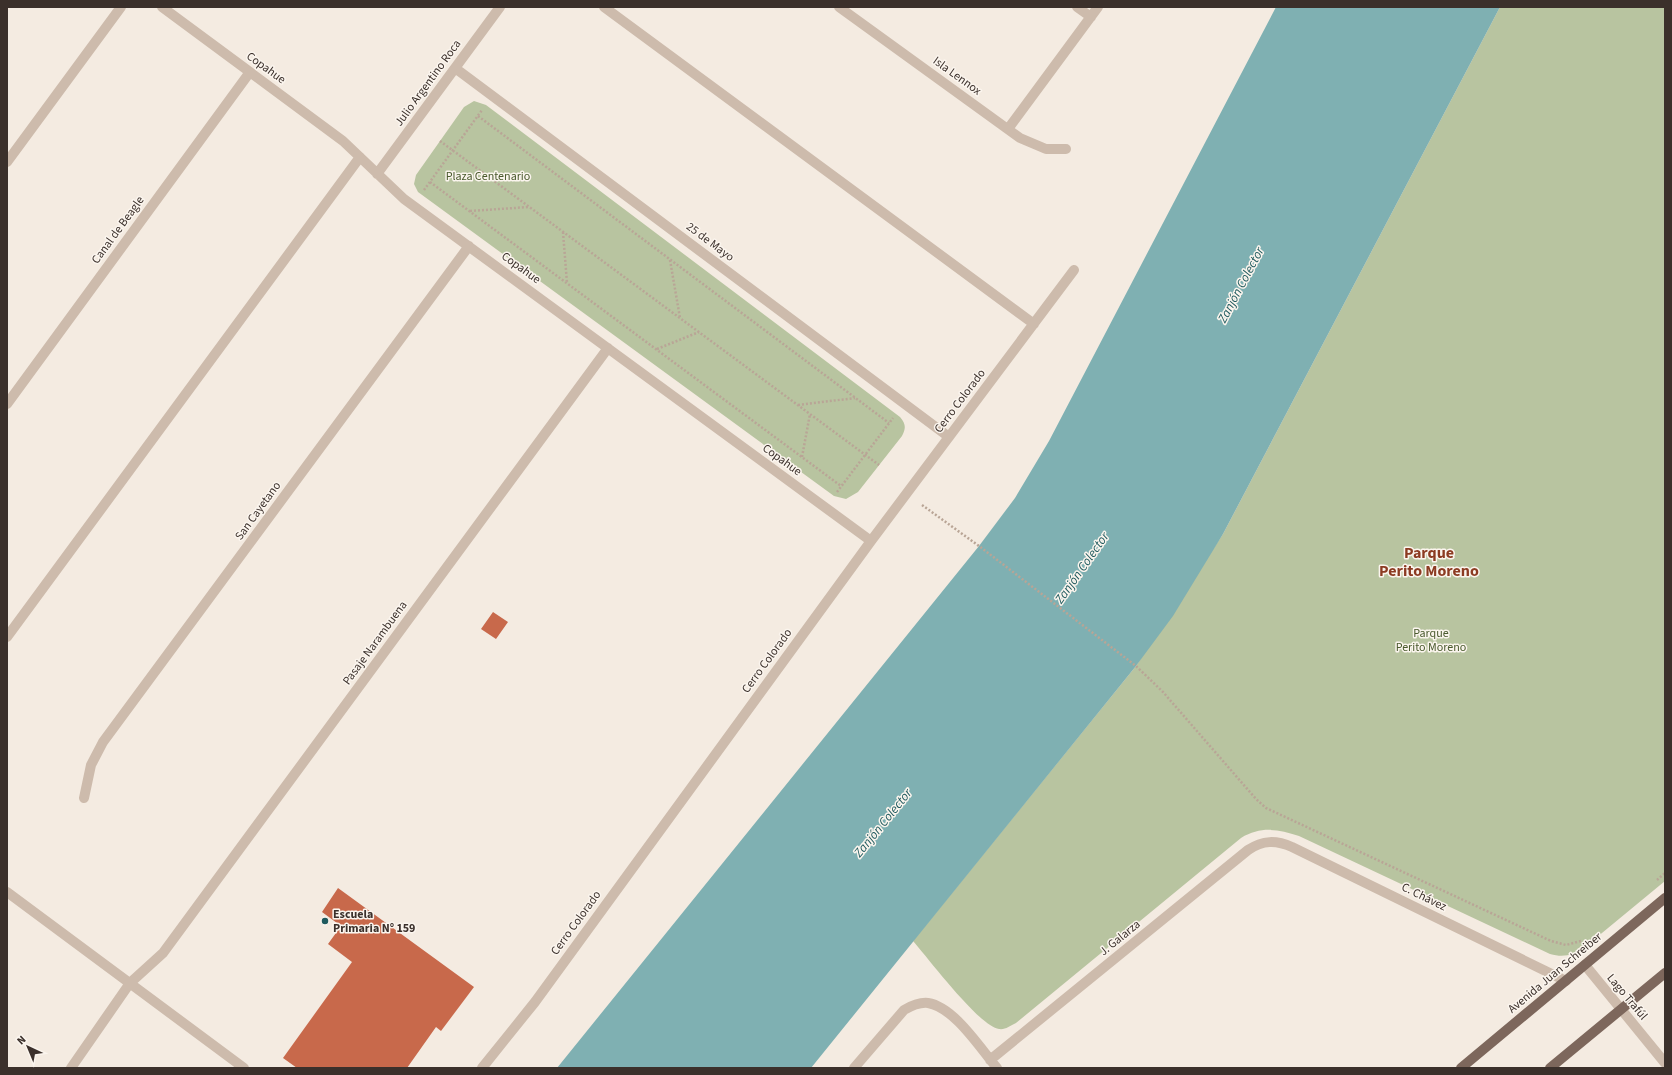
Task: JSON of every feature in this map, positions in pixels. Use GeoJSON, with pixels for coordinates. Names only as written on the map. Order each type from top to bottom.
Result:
{"type":"FeatureCollection","features":[{"type":"Feature","properties":{"kind":"main road","name":"Avenida Juan Schreiber"},"geometry":{"type":"LineString","coordinates":[[1461,1068],[1665,898]]}},
{"type":"Feature","properties":{"kind":"main road"},"geometry":{"type":"LineString","coordinates":[[1550,1068],[1665,973]]}},
{"type":"Feature","properties":{"kind":"street"},"geometry":{"type":"LineString","coordinates":[[7,162],[121,7]]}},
{"type":"Feature","properties":{"kind":"street","name":"Copahue"},"geometry":{"type":"LineString","coordinates":[[162,7],[343,141],[376,174],[399,194],[871,541]]}},
{"type":"Feature","properties":{"kind":"street","name":"Julio Argentino Roca"},"geometry":{"type":"LineString","coordinates":[[376,174],[500,7]]}},
{"type":"Feature","properties":{"kind":"street"},"geometry":{"type":"LineString","coordinates":[[604,7],[1034,324]]}},
{"type":"Feature","properties":{"kind":"street","name":"Isla Lennox"},"geometry":{"type":"LineString","coordinates":[[839,7],[1020,138],[1037,147],[1054,150],[1066,149]]}},
{"type":"Feature","properties":{"kind":"street"},"geometry":{"type":"LineString","coordinates":[[1077,7],[1091,17]]}},
{"type":"Feature","properties":{"kind":"street"},"geometry":{"type":"LineString","coordinates":[[1008,129],[1098,7]]}},
{"type":"Feature","properties":{"kind":"street","name":"25 de Mayo"},"geometry":{"type":"LineString","coordinates":[[455,68],[949,437]]}},
{"type":"Feature","properties":{"kind":"street","name":"Canal de Beagle"},"geometry":{"type":"LineString","coordinates":[[7,404],[250,72]]}},
{"type":"Feature","properties":{"kind":"street"},"geometry":{"type":"LineString","coordinates":[[7,637],[360,157]]}},
{"type":"Feature","properties":{"kind":"street","name":"San Cayetano"},"geometry":{"type":"LineString","coordinates":[[84,798],[91,766],[103,742],[469,246]]}},
{"type":"Feature","properties":{"kind":"street","name":"Cerro Colorado"},"geometry":{"type":"LineString","coordinates":[[482,1068],[535,1002],[871,541],[1074,270]]}},
{"type":"Feature","properties":{"kind":"street","name":"Pasaje Narambuena"},"geometry":{"type":"LineString","coordinates":[[71,1068],[130,983],[163,952],[608,348]]}},
{"type":"Feature","properties":{"kind":"street","name":"C. Chávez"},"geometry":{"type":"LineString","coordinates":[[1270,841],[1292,846],[1566,981]]}},
{"type":"Feature","properties":{"kind":"street","name":"J. Galarza"},"geometry":{"type":"LineString","coordinates":[[994,1064],[1248,850],[1262,842],[1270,841]]}},
{"type":"Feature","properties":{"kind":"street"},"geometry":{"type":"LineString","coordinates":[[7,892],[244,1068]]}},
{"type":"Feature","properties":{"kind":"street","name":"Lago Trafúl"},"geometry":{"type":"LineString","coordinates":[[1585,965],[1665,1063]]}},
{"type":"Feature","properties":{"kind":"street"},"geometry":{"type":"LineString","coordinates":[[854,1068],[904,1010],[915,1005],[926,1003],[938,1006],[948,1013],[994,1064]]}},
{"type":"Feature","properties":{"kind":"path"},"geometry":{"type":"LineString","coordinates":[[421,195],[486,105]]}},
{"type":"Feature","properties":{"kind":"path"},"geometry":{"type":"LineString","coordinates":[[478,116],[890,423]]}},
{"type":"Feature","properties":{"kind":"path"},"geometry":{"type":"LineString","coordinates":[[440,141],[879,465]]}},
{"type":"Feature","properties":{"kind":"path"},"geometry":{"type":"LineString","coordinates":[[430,182],[841,486]]}},
{"type":"Feature","properties":{"kind":"path"},"geometry":{"type":"LineString","coordinates":[[469,211],[529,207]]}},
{"type":"Feature","properties":{"kind":"path"},"geometry":{"type":"LineString","coordinates":[[563,232],[567,283]]}},
{"type":"Feature","properties":{"kind":"path"},"geometry":{"type":"LineString","coordinates":[[670,259],[680,318]]}},
{"type":"Feature","properties":{"kind":"path"},"geometry":{"type":"LineString","coordinates":[[656,349],[699,332]]}},
{"type":"Feature","properties":{"kind":"path"},"geometry":{"type":"LineString","coordinates":[[798,405],[855,398]]}},
{"type":"Feature","properties":{"kind":"path"},"geometry":{"type":"LineString","coordinates":[[802,457],[810,414]]}},
{"type":"Feature","properties":{"kind":"path"},"geometry":{"type":"LineString","coordinates":[[834,496],[896,414]]}},
{"type":"Feature","properties":{"kind":"path"},"geometry":{"type":"LineString","coordinates":[[906,494],[979,546],[1136,666],[1163,692],[1256,799],[1266,808],[1550,941],[1566,944],[1575,943],[1585,939]]}},
{"type":"Feature","properties":{"kind":"path"},"geometry":{"type":"LineString","coordinates":[[1653,883],[1665,873]]}},
{"type":"Feature","properties":{"kind":"green space","name":"Parque Perito Moreno"},"geometry":{"type":"Polygon","coordinates":[[[1500,7],[1665,7],[1665,881],[1585,947],[1568,955],[1560,956],[1550,954],[1299,836],[1277,830],[1263,830],[1248,834],[1241,838],[1016,1023],[1003,1029],[990,1025],[967,1005],[954,991],[913,941],[1136,666],[1223,534],[1500,7]]]}},
{"type":"Feature","properties":{"kind":"green space","name":"Plaza Centenario"},"geometry":{"type":"Polygon","coordinates":[[[474,101],[486,105],[900,417],[905,426],[902,436],[858,492],[846,499],[834,496],[418,192],[414,184],[416,175],[464,107],[474,101]]]}},
{"type":"Feature","properties":{"kind":"water","name":"Zanjón Colector"},"geometry":{"type":"Polygon","coordinates":[[[1276,7],[1500,7],[1223,534],[1173,616],[1136,666],[811,1068],[557,1068],[979,546],[1015,498],[1049,441],[1276,7]]]}},
{"type":"Feature","properties":{"kind":"building"},"geometry":{"type":"Polygon","coordinates":[[[493,612],[508,622],[496,639],[481,629],[493,612]]]}},
{"type":"Feature","properties":{"kind":"building"},"geometry":{"type":"Polygon","coordinates":[[[338,888],[474,987],[441,1031],[436,1027],[407,1068],[297,1068],[283,1058],[352,962],[328,944],[341,926],[322,912],[338,888]]]}},
{"type":"Feature","properties":{"kind":"place","name":"Escuela Primaria N° 159"},"geometry":{"type":"Point","coordinates":[325,921]}},
{"type":"Feature","properties":{"kind":"district","name":"Parque Perito Moreno"},"geometry":{"type":"Point","coordinates":[1429,562]}}]}
